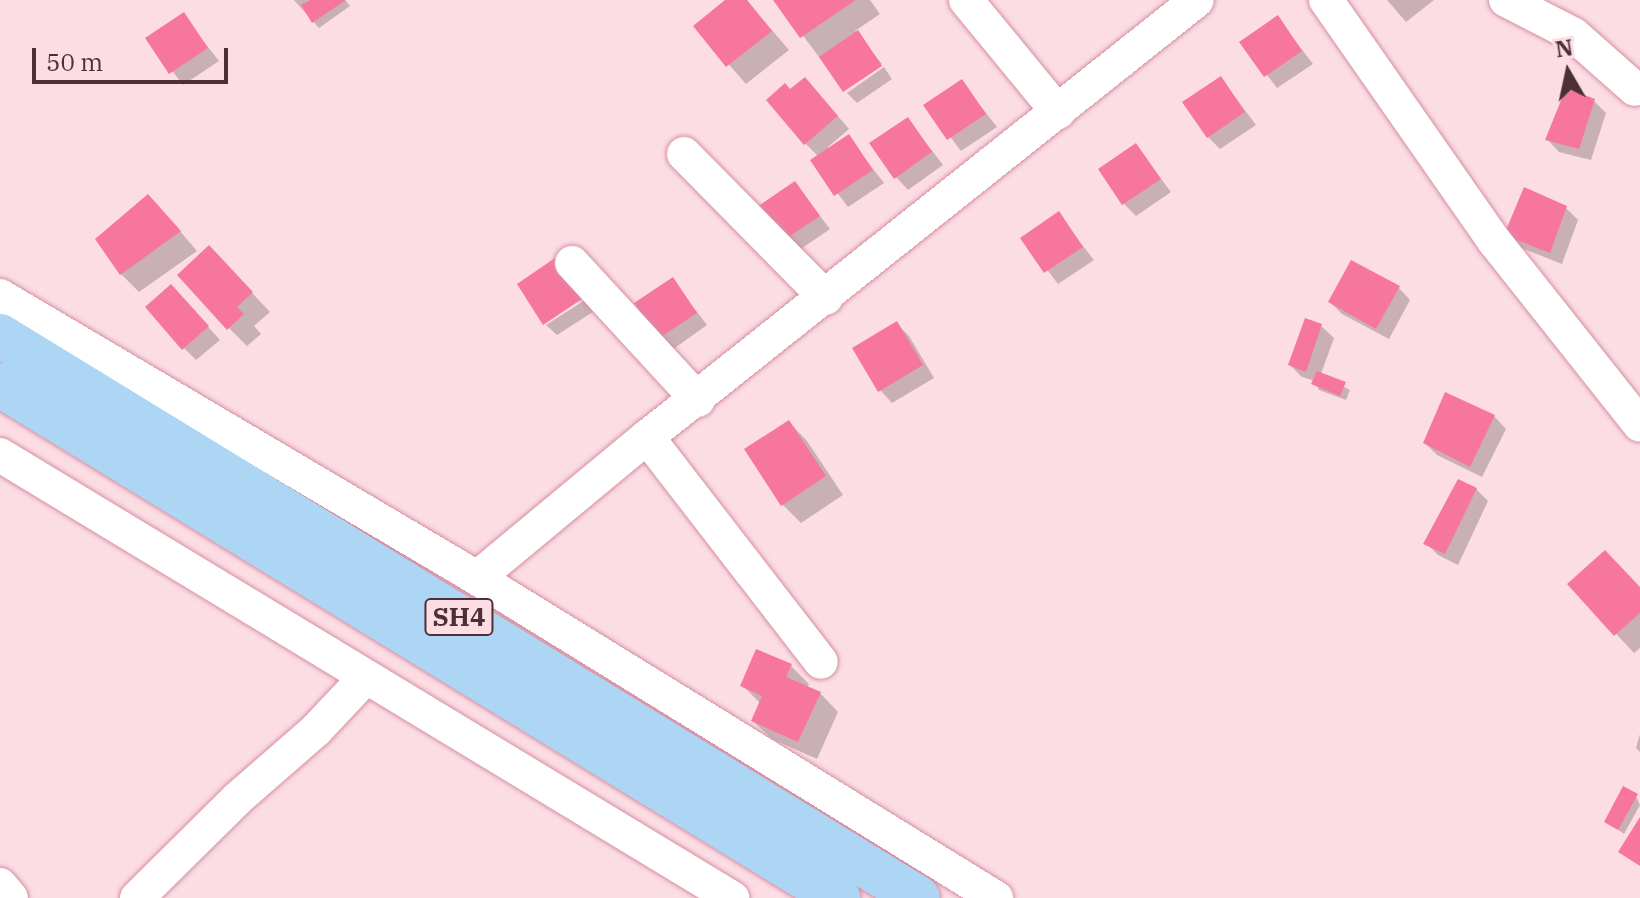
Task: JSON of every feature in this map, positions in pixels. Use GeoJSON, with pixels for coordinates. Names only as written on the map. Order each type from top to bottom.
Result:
{"type":"FeatureCollection","features":[{"type":"Feature","properties":{"kind":"highway","name":"SH4"},"geometry":{"type":"LineString","coordinates":[[0,336],[918,898]]}},
{"type":"Feature","properties":{"kind":"highway","name":"SH4"},"geometry":{"type":"LineString","coordinates":[[0,385],[838,898]]}},
{"type":"Feature","properties":{"kind":"street"},"geometry":{"type":"LineString","coordinates":[[966,0],[1058,112]]}},
{"type":"Feature","properties":{"kind":"street"},"geometry":{"type":"LineString","coordinates":[[477,578],[647,437],[698,400],[1197,0]]}},
{"type":"Feature","properties":{"kind":"street"},"geometry":{"type":"LineString","coordinates":[[1326,0],[1495,242],[1640,425]]}},
{"type":"Feature","properties":{"kind":"street"},"geometry":{"type":"LineString","coordinates":[[1506,0],[1574,35],[1635,89]]}},
{"type":"Feature","properties":{"kind":"street"},"geometry":{"type":"LineString","coordinates":[[684,154],[826,298]]}},
{"type":"Feature","properties":{"kind":"street"},"geometry":{"type":"LineString","coordinates":[[572,263],[698,400]]}},
{"type":"Feature","properties":{"kind":"street"},"geometry":{"type":"LineString","coordinates":[[0,296],[477,578],[996,898]]}},
{"type":"Feature","properties":{"kind":"street"},"geometry":{"type":"LineString","coordinates":[[647,437],[821,662]]}},
{"type":"Feature","properties":{"kind":"street"},"geometry":{"type":"LineString","coordinates":[[0,455],[732,898]]}},
{"type":"Feature","properties":{"kind":"street"},"geometry":{"type":"LineString","coordinates":[[137,898],[237,799],[316,730],[366,677]]}},
{"type":"Feature","properties":{"kind":"street"},"geometry":{"type":"LineString","coordinates":[[0,885],[11,898]]}},
{"type":"Feature","properties":{"kind":"building"},"geometry":{"type":"Polygon","coordinates":[[[311,0],[346,0],[312,23],[301,5],[311,0]]]}},
{"type":"Feature","properties":{"kind":"building"},"geometry":{"type":"Polygon","coordinates":[[[725,0],[747,0],[772,31],[726,67],[693,26],[725,0]]]}},
{"type":"Feature","properties":{"kind":"building"},"geometry":{"type":"Polygon","coordinates":[[[773,0],[856,0],[800,38],[773,0]]]}},
{"type":"Feature","properties":{"kind":"building"},"geometry":{"type":"Polygon","coordinates":[[[184,12],[208,48],[169,74],[145,38],[184,12]]]}},
{"type":"Feature","properties":{"kind":"building"},"geometry":{"type":"Polygon","coordinates":[[[1278,15],[1302,51],[1264,77],[1239,42],[1278,15]]]}},
{"type":"Feature","properties":{"kind":"building"},"geometry":{"type":"Polygon","coordinates":[[[858,30],[882,66],[843,92],[819,57],[858,30]]]}},
{"type":"Feature","properties":{"kind":"building"},"geometry":{"type":"Polygon","coordinates":[[[1221,76],[1245,112],[1207,138],[1182,102],[1221,76]]]}},
{"type":"Feature","properties":{"kind":"building"},"geometry":{"type":"Polygon","coordinates":[[[805,77],[838,116],[804,145],[766,100],[785,83],[790,89],[805,77]]]}},
{"type":"Feature","properties":{"kind":"building"},"geometry":{"type":"Polygon","coordinates":[[[962,79],[986,114],[947,140],[923,105],[962,79]]]}},
{"type":"Feature","properties":{"kind":"building"},"geometry":{"type":"Polygon","coordinates":[[[1566,88],[1595,99],[1579,149],[1545,140],[1566,88]]]}},
{"type":"Feature","properties":{"kind":"building"},"geometry":{"type":"Polygon","coordinates":[[[908,117],[932,152],[894,179],[869,143],[908,117]]]}},
{"type":"Feature","properties":{"kind":"building"},"geometry":{"type":"Polygon","coordinates":[[[849,134],[873,170],[834,196],[810,160],[849,134]]]}},
{"type":"Feature","properties":{"kind":"building"},"geometry":{"type":"Polygon","coordinates":[[[1136,143],[1161,179],[1122,205],[1098,169],[1136,143]]]}},
{"type":"Feature","properties":{"kind":"building"},"geometry":{"type":"Polygon","coordinates":[[[795,181],[820,216],[781,242],[757,207],[795,181]]]}},
{"type":"Feature","properties":{"kind":"building"},"geometry":{"type":"Polygon","coordinates":[[[1524,187],[1567,206],[1550,253],[1504,235],[1524,187]]]}},
{"type":"Feature","properties":{"kind":"building"},"geometry":{"type":"Polygon","coordinates":[[[148,194],[181,231],[120,275],[95,239],[148,194]]]}},
{"type":"Feature","properties":{"kind":"building"},"geometry":{"type":"Polygon","coordinates":[[[1059,211],[1083,247],[1044,273],[1020,238],[1059,211]]]}},
{"type":"Feature","properties":{"kind":"building"},"geometry":{"type":"Polygon","coordinates":[[[209,245],[253,292],[237,307],[244,314],[227,330],[177,275],[209,245]]]}},
{"type":"Feature","properties":{"kind":"building"},"geometry":{"type":"Polygon","coordinates":[[[555,258],[582,299],[543,325],[517,284],[555,258]]]}},
{"type":"Feature","properties":{"kind":"building"},"geometry":{"type":"Polygon","coordinates":[[[1351,260],[1400,286],[1376,329],[1328,302],[1351,260]]]}},
{"type":"Feature","properties":{"kind":"building"},"geometry":{"type":"Polygon","coordinates":[[[673,277],[697,313],[658,339],[634,303],[673,277]]]}},
{"type":"Feature","properties":{"kind":"building"},"geometry":{"type":"Polygon","coordinates":[[[171,284],[209,326],[182,350],[145,307],[171,284]]]}},
{"type":"Feature","properties":{"kind":"building"},"geometry":{"type":"Polygon","coordinates":[[[1305,318],[1322,324],[1306,372],[1288,365],[1305,318]]]}},
{"type":"Feature","properties":{"kind":"building"},"geometry":{"type":"Polygon","coordinates":[[[897,321],[923,365],[878,392],[852,348],[897,321]]]}},
{"type":"Feature","properties":{"kind":"building"},"geometry":{"type":"Polygon","coordinates":[[[1317,371],[1346,382],[1340,396],[1311,384],[1317,371]]]}},
{"type":"Feature","properties":{"kind":"building"},"geometry":{"type":"Polygon","coordinates":[[[1445,392],[1495,415],[1470,467],[1423,443],[1445,392]]]}},
{"type":"Feature","properties":{"kind":"building"},"geometry":{"type":"Polygon","coordinates":[[[789,420],[826,476],[781,506],[744,449],[789,420]]]}},
{"type":"Feature","properties":{"kind":"building"},"geometry":{"type":"Polygon","coordinates":[[[1458,479],[1477,488],[1445,554],[1423,544],[1458,479]]]}},
{"type":"Feature","properties":{"kind":"building"},"geometry":{"type":"Polygon","coordinates":[[[1605,550],[1640,587],[1640,613],[1614,636],[1567,584],[1605,550]]]}},
{"type":"Feature","properties":{"kind":"building"},"geometry":{"type":"Polygon","coordinates":[[[756,649],[792,664],[786,677],[821,692],[798,742],[751,721],[762,696],[740,686],[756,649]]]}},
{"type":"Feature","properties":{"kind":"building"},"geometry":{"type":"Polygon","coordinates":[[[1623,786],[1638,794],[1618,830],[1604,822],[1623,786]]]}},
{"type":"Feature","properties":{"kind":"building"},"geometry":{"type":"Polygon","coordinates":[[[1640,817],[1640,866],[1618,852],[1640,817]]]}}]}
